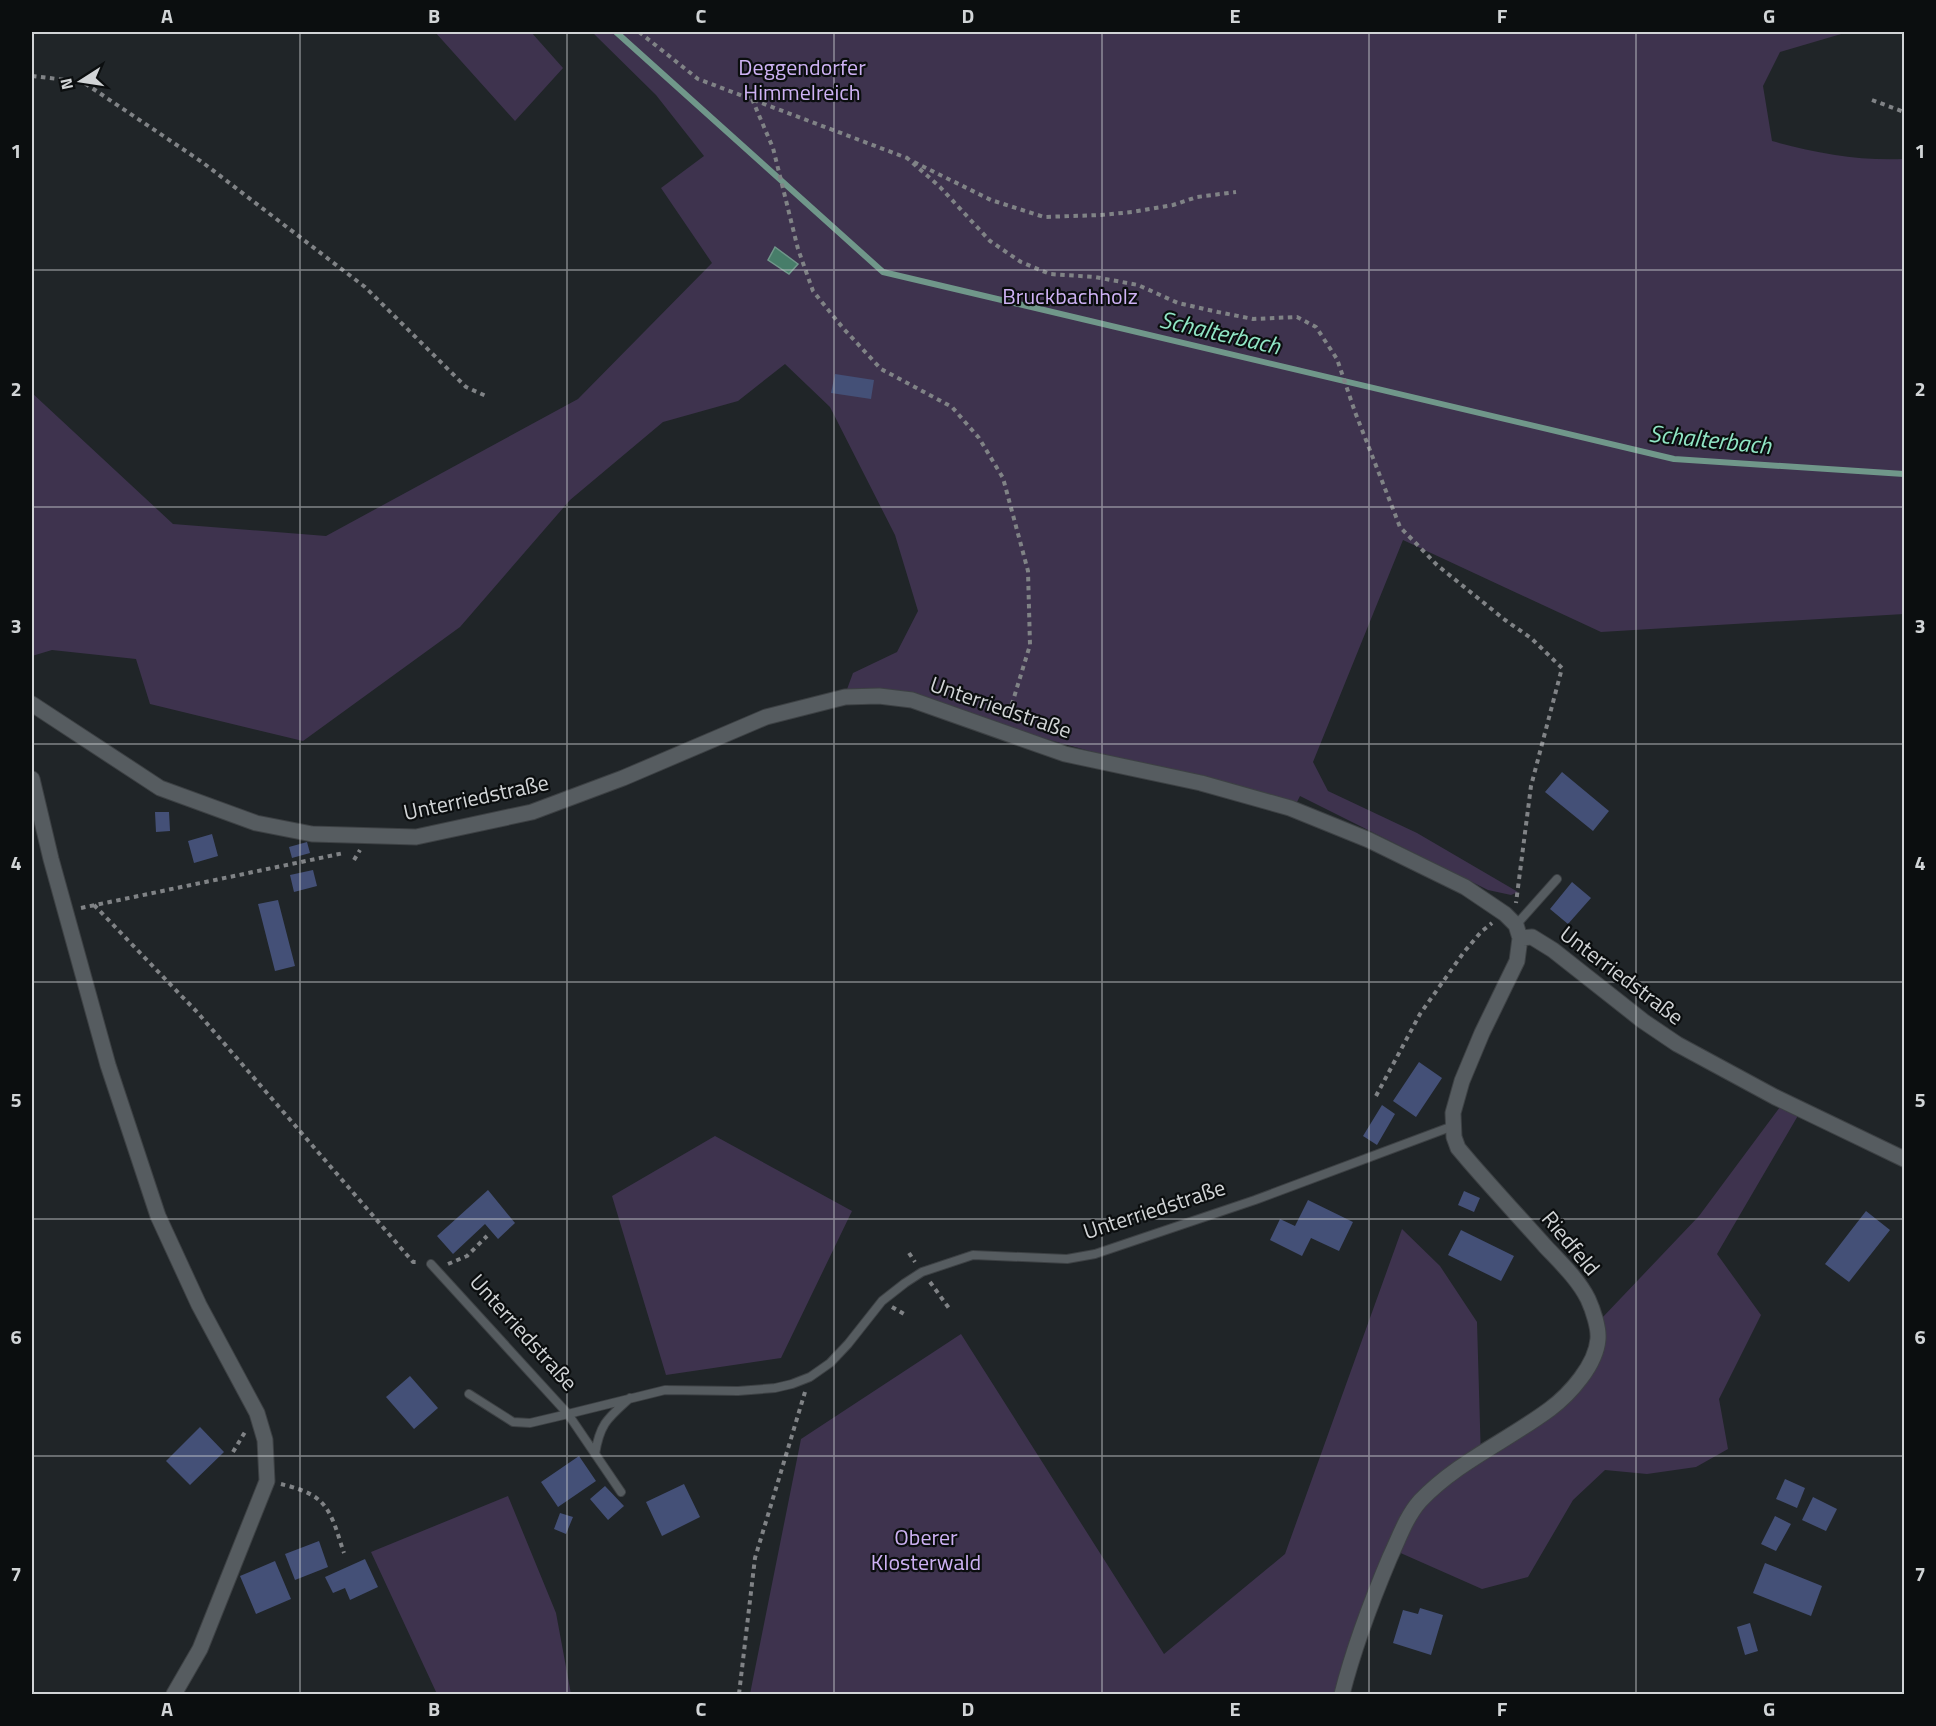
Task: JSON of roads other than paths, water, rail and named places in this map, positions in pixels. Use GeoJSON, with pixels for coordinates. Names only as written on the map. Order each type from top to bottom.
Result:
{"type":"FeatureCollection","features":[{"type":"Feature","properties":{"kind":"street","name":"Unterriedstraße"},"geometry":{"type":"LineString","coordinates":[[32,704],[160,788],[256,823],[312,834],[416,837],[532,812],[623,778],[766,717],[845,697],[879,696],[912,699],[1003,734],[1065,754],[1201,783],[1290,808],[1370,840],[1465,887],[1513,926],[1553,950],[1643,1022],[1677,1044],[1775,1097],[1905,1159]]}},
{"type":"Feature","properties":{"kind":"street"},"geometry":{"type":"LineString","coordinates":[[32,779],[51,859],[131,1140],[158,1216],[199,1305],[257,1413],[266,1440],[267,1481],[200,1649],[174,1695]]}},
{"type":"Feature","properties":{"kind":"street","name":"Riedfeld"},"geometry":{"type":"LineString","coordinates":[[1342,1695],[1352,1654],[1372,1599],[1404,1527],[1419,1503],[1441,1481],[1549,1409],[1570,1392],[1587,1367],[1598,1339],[1588,1299],[1572,1276],[1458,1148],[1453,1125],[1452,1113],[1462,1081],[1482,1033],[1517,961],[1513,926]]}},
{"type":"Feature","properties":{"kind":"lane"},"geometry":{"type":"LineString","coordinates":[[1513,926],[1557,879]]}},
{"type":"Feature","properties":{"kind":"lane","name":"Unterriedstraße"},"geometry":{"type":"LineString","coordinates":[[431,1264],[568,1414],[665,1390],[775,1388],[810,1377],[830,1363],[882,1301],[922,1272],[973,1255],[1067,1259],[1095,1254],[1256,1200],[1453,1125]]}},
{"type":"Feature","properties":{"kind":"lane"},"geometry":{"type":"LineString","coordinates":[[469,1394],[513,1422],[530,1423],[568,1414],[621,1492]]}},
{"type":"Feature","properties":{"kind":"lane"},"geometry":{"type":"LineString","coordinates":[[595,1454],[598,1434],[607,1419],[630,1398]]}},
{"type":"Feature","properties":{"kind":"waterway","name":"Schalterbach"},"geometry":{"type":"LineString","coordinates":[[616,32],[883,272],[1674,459],[1904,474]]}},
{"type":"Feature","properties":{"kind":"park label","name":"Deggendorfer Himmelreich"},"geometry":{"type":"Point","coordinates":[802,80]}},
{"type":"Feature","properties":{"kind":"park label","name":"Bruckbachholz"},"geometry":{"type":"Point","coordinates":[1070,296]}},
{"type":"Feature","properties":{"kind":"park label","name":"Oberer Klosterwald"},"geometry":{"type":"Point","coordinates":[926,1550]}}]}
